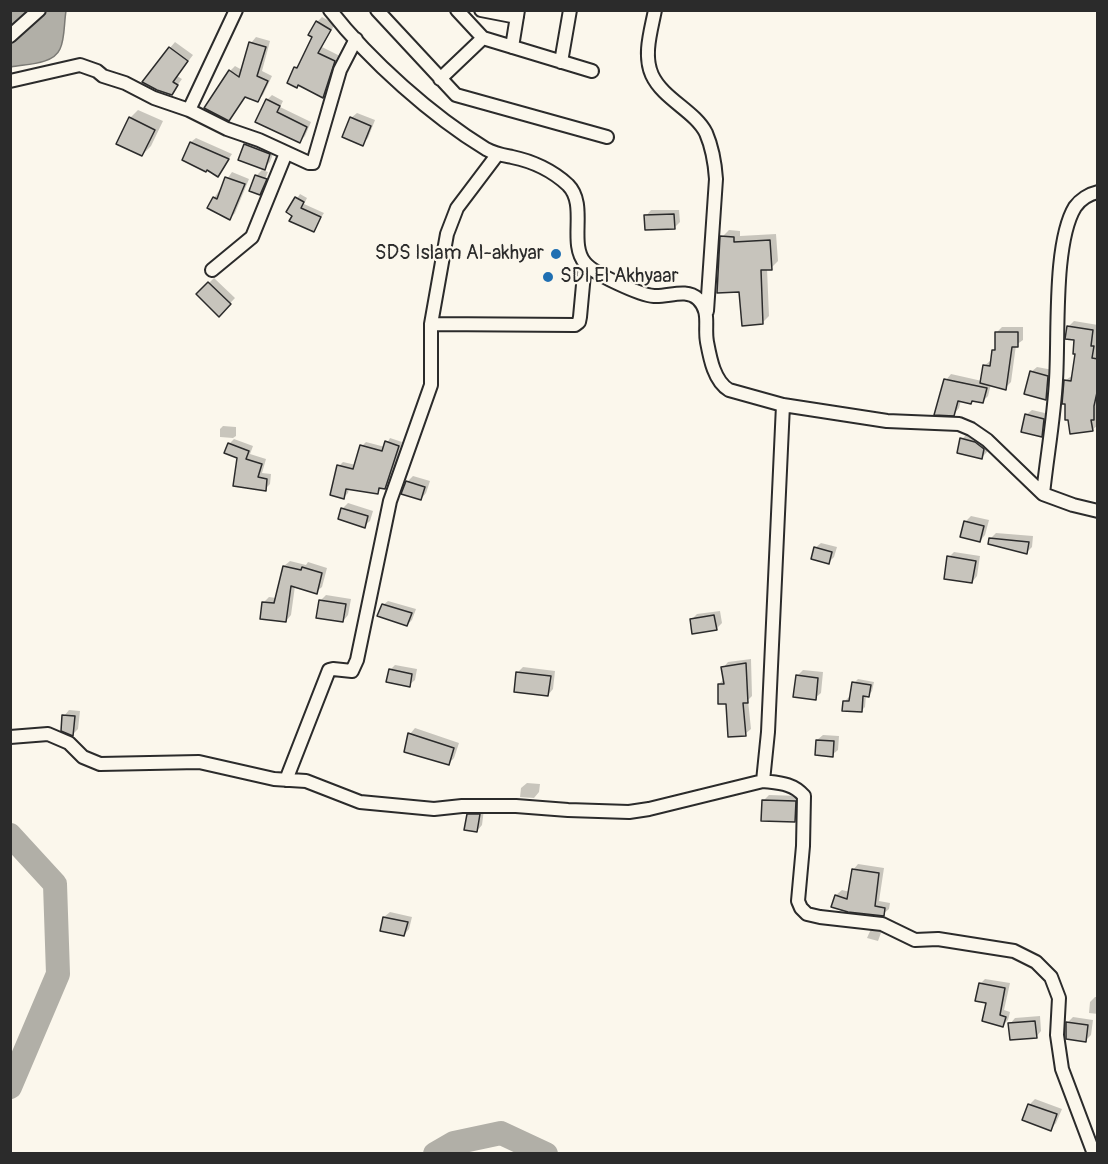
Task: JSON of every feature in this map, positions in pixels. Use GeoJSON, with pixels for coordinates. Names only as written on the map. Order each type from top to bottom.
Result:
{"type":"FeatureCollection","features":[{"type":"Feature","properties":{"kind":"street"},"geometry":{"type":"LineString","coordinates":[[10,36],[39,10]]}},
{"type":"Feature","properties":{"kind":"street"},"geometry":{"type":"LineString","coordinates":[[189,110],[236,10]]}},
{"type":"Feature","properties":{"kind":"street"},"geometry":{"type":"LineString","coordinates":[[330,10],[345,29],[397,80],[449,124],[497,155],[514,158],[556,175],[569,186],[576,196],[578,243],[585,263],[579,322],[575,325],[431,324]]}},
{"type":"Feature","properties":{"kind":"street"},"geometry":{"type":"LineString","coordinates":[[377,10],[456,95],[607,137]]}},
{"type":"Feature","properties":{"kind":"street"},"geometry":{"type":"LineString","coordinates":[[457,10],[483,38],[592,71]]}},
{"type":"Feature","properties":{"kind":"street"},"geometry":{"type":"LineString","coordinates":[[481,10],[517,14],[512,47]]}},
{"type":"Feature","properties":{"kind":"street"},"geometry":{"type":"LineString","coordinates":[[561,62],[570,10]]}},
{"type":"Feature","properties":{"kind":"street"},"geometry":{"type":"LineString","coordinates":[[655,10],[649,38],[648,58],[652,75],[669,97],[705,131],[714,162],[716,179],[707,342],[717,379],[721,385],[729,390],[783,405],[887,421],[965,426],[987,440],[1043,494],[1098,511]]}},
{"type":"Feature","properties":{"kind":"street"},"geometry":{"type":"LineString","coordinates":[[440,79],[483,38]]}},
{"type":"Feature","properties":{"kind":"street"},"geometry":{"type":"LineString","coordinates":[[10,81],[80,65],[125,83],[154,98],[189,110],[227,129],[313,163],[340,70],[356,39]]}},
{"type":"Feature","properties":{"kind":"street"},"geometry":{"type":"LineString","coordinates":[[212,270],[252,237],[286,153]]}},
{"type":"Feature","properties":{"kind":"street"},"geometry":{"type":"LineString","coordinates":[[286,780],[329,670],[352,671],[357,660],[390,501],[431,385],[431,324],[447,234],[457,208],[497,155]]}},
{"type":"Feature","properties":{"kind":"street"},"geometry":{"type":"LineString","coordinates":[[1043,494],[1056,381],[1059,293],[1065,237],[1075,207],[1083,199],[1098,192]]}},
{"type":"Feature","properties":{"kind":"street"},"geometry":{"type":"LineString","coordinates":[[585,263],[620,284],[653,296],[685,293],[697,298],[707,311]]}},
{"type":"Feature","properties":{"kind":"street"},"geometry":{"type":"LineString","coordinates":[[763,781],[768,732],[783,405]]}},
{"type":"Feature","properties":{"kind":"street"},"geometry":{"type":"LineString","coordinates":[[10,737],[48,734],[69,742],[82,757],[100,764],[199,762],[274,779],[306,781],[360,802],[434,809],[462,806],[516,806],[604,812],[649,809],[763,781],[785,783],[797,788],[804,795],[803,846],[798,901],[807,914],[882,924],[915,940],[938,939],[1014,951],[1036,962],[1052,976],[1059,998],[1057,1035],[1062,1069],[1094,1154]]}},
{"type":"Feature","properties":{"kind":"shaded area"},"geometry":{"type":"Polygon","coordinates":[[[11,11],[66,11],[63,40],[56,54],[45,61],[11,67],[11,11]]]}},
{"type":"Feature","properties":{"kind":"building"},"geometry":{"type":"Polygon","coordinates":[[[316,21],[331,30],[318,53],[335,61],[323,98],[298,85],[297,88],[287,83],[312,37],[308,35],[316,21]]]}},
{"type":"Feature","properties":{"kind":"building"},"geometry":{"type":"Polygon","coordinates":[[[249,42],[266,47],[257,76],[268,81],[258,102],[245,97],[229,121],[204,108],[229,70],[239,77],[249,42]]]}},
{"type":"Feature","properties":{"kind":"building"},"geometry":{"type":"Polygon","coordinates":[[[169,47],[188,61],[173,82],[178,85],[172,95],[142,82],[169,47]]]}},
{"type":"Feature","properties":{"kind":"building"},"geometry":{"type":"Polygon","coordinates":[[[266,99],[280,106],[277,112],[307,127],[300,143],[255,122],[266,99]]]}},
{"type":"Feature","properties":{"kind":"building"},"geometry":{"type":"Polygon","coordinates":[[[129,117],[155,130],[142,156],[116,144],[129,117]]]}},
{"type":"Feature","properties":{"kind":"building"},"geometry":{"type":"Polygon","coordinates":[[[350,117],[371,126],[363,146],[342,137],[350,117]]]}},
{"type":"Feature","properties":{"kind":"building"},"geometry":{"type":"Polygon","coordinates":[[[190,142],[229,159],[218,177],[182,160],[190,142]]]}},
{"type":"Feature","properties":{"kind":"building"},"geometry":{"type":"Polygon","coordinates":[[[244,144],[270,154],[265,170],[238,160],[244,144]]]}},
{"type":"Feature","properties":{"kind":"building"},"geometry":{"type":"Polygon","coordinates":[[[255,175],[267,179],[260,195],[249,191],[255,175]]]}},
{"type":"Feature","properties":{"kind":"building"},"geometry":{"type":"Polygon","coordinates":[[[225,177],[245,184],[230,220],[207,208],[213,197],[217,199],[225,177]]]}},
{"type":"Feature","properties":{"kind":"building"},"geometry":{"type":"Polygon","coordinates":[[[295,197],[304,202],[301,208],[321,217],[314,232],[289,221],[292,216],[286,212],[295,197]]]}},
{"type":"Feature","properties":{"kind":"building"},"geometry":{"type":"Polygon","coordinates":[[[674,214],[675,229],[645,230],[644,215],[674,214]]]}},
{"type":"Feature","properties":{"kind":"building"},"geometry":{"type":"Polygon","coordinates":[[[720,236],[734,237],[734,242],[770,240],[772,270],[761,270],[763,324],[742,326],[739,292],[717,293],[720,236]]]}},
{"type":"Feature","properties":{"kind":"building"},"geometry":{"type":"Polygon","coordinates":[[[208,282],[231,304],[219,317],[196,294],[208,282]]]}},
{"type":"Feature","properties":{"kind":"building"},"geometry":{"type":"Polygon","coordinates":[[[1067,326],[1093,330],[1092,358],[1098,359],[1098,388],[1094,420],[1091,420],[1093,431],[1070,434],[1068,420],[1065,420],[1065,404],[1062,404],[1064,380],[1071,381],[1075,354],[1073,354],[1074,340],[1065,339],[1067,326]]]}},
{"type":"Feature","properties":{"kind":"building"},"geometry":{"type":"Polygon","coordinates":[[[995,332],[1018,332],[1018,347],[1012,347],[1006,390],[980,383],[983,365],[990,366],[992,350],[995,350],[995,332]]]}},
{"type":"Feature","properties":{"kind":"building"},"geometry":{"type":"Polygon","coordinates":[[[1030,371],[1048,376],[1046,400],[1024,394],[1030,371]]]}},
{"type":"Feature","properties":{"kind":"building"},"geometry":{"type":"Polygon","coordinates":[[[944,379],[987,388],[983,403],[972,401],[971,404],[958,401],[954,416],[934,415],[944,379]]]}},
{"type":"Feature","properties":{"kind":"building"},"geometry":{"type":"Polygon","coordinates":[[[1025,414],[1044,419],[1042,437],[1021,432],[1025,414]]]}},
{"type":"Feature","properties":{"kind":"building"},"geometry":{"type":"Polygon","coordinates":[[[960,438],[975,442],[984,449],[982,459],[957,453],[960,438]]]}},
{"type":"Feature","properties":{"kind":"building"},"geometry":{"type":"Polygon","coordinates":[[[385,441],[399,446],[385,489],[379,488],[378,494],[346,489],[344,499],[330,495],[337,465],[353,469],[360,445],[382,451],[385,441]]]}},
{"type":"Feature","properties":{"kind":"building"},"geometry":{"type":"Polygon","coordinates":[[[228,443],[249,451],[246,459],[262,464],[258,477],[267,479],[266,491],[233,486],[237,458],[224,453],[228,443]]]}},
{"type":"Feature","properties":{"kind":"building"},"geometry":{"type":"Polygon","coordinates":[[[406,481],[425,487],[421,500],[401,494],[406,481]]]}},
{"type":"Feature","properties":{"kind":"building"},"geometry":{"type":"Polygon","coordinates":[[[341,508],[368,516],[365,528],[338,519],[341,508]]]}},
{"type":"Feature","properties":{"kind":"building"},"geometry":{"type":"Polygon","coordinates":[[[964,521],[984,526],[980,542],[960,537],[964,521]]]}},
{"type":"Feature","properties":{"kind":"building"},"geometry":{"type":"Polygon","coordinates":[[[989,538],[1029,542],[1027,554],[988,544],[989,538]]]}},
{"type":"Feature","properties":{"kind":"building"},"geometry":{"type":"Polygon","coordinates":[[[814,547],[832,552],[829,564],[811,559],[814,547]]]}},
{"type":"Feature","properties":{"kind":"building"},"geometry":{"type":"Polygon","coordinates":[[[947,556],[976,561],[972,583],[944,579],[947,556]]]}},
{"type":"Feature","properties":{"kind":"building"},"geometry":{"type":"Polygon","coordinates":[[[283,566],[301,570],[302,567],[322,573],[317,594],[291,586],[286,622],[260,619],[262,602],[274,603],[283,566]]]}},
{"type":"Feature","properties":{"kind":"building"},"geometry":{"type":"Polygon","coordinates":[[[319,600],[346,604],[343,622],[316,618],[319,600]]]}},
{"type":"Feature","properties":{"kind":"building"},"geometry":{"type":"Polygon","coordinates":[[[382,604],[412,613],[407,626],[377,616],[382,604]]]}},
{"type":"Feature","properties":{"kind":"building"},"geometry":{"type":"Polygon","coordinates":[[[714,615],[717,630],[692,634],[690,619],[714,615]]]}},
{"type":"Feature","properties":{"kind":"building"},"geometry":{"type":"Polygon","coordinates":[[[746,663],[748,703],[743,703],[746,736],[728,737],[726,704],[718,704],[718,684],[724,684],[721,667],[746,663]]]}},
{"type":"Feature","properties":{"kind":"building"},"geometry":{"type":"Polygon","coordinates":[[[389,669],[412,674],[410,687],[386,682],[389,669]]]}},
{"type":"Feature","properties":{"kind":"building"},"geometry":{"type":"Polygon","coordinates":[[[516,672],[551,676],[548,696],[514,692],[516,672]]]}},
{"type":"Feature","properties":{"kind":"building"},"geometry":{"type":"Polygon","coordinates":[[[796,675],[818,678],[816,700],[793,697],[796,675]]]}},
{"type":"Feature","properties":{"kind":"building"},"geometry":{"type":"Polygon","coordinates":[[[852,682],[871,685],[869,697],[863,696],[862,712],[842,711],[843,701],[849,701],[852,682]]]}},
{"type":"Feature","properties":{"kind":"building"},"geometry":{"type":"Polygon","coordinates":[[[62,715],[75,716],[73,736],[61,731],[62,715]]]}},
{"type":"Feature","properties":{"kind":"building"},"geometry":{"type":"Polygon","coordinates":[[[408,733],[454,748],[449,765],[404,752],[408,733]]]}},
{"type":"Feature","properties":{"kind":"building"},"geometry":{"type":"Polygon","coordinates":[[[816,740],[834,741],[833,757],[815,755],[816,740]]]}},
{"type":"Feature","properties":{"kind":"building"},"geometry":{"type":"Polygon","coordinates":[[[762,800],[796,801],[795,822],[761,821],[762,800]]]}},
{"type":"Feature","properties":{"kind":"building"},"geometry":{"type":"Polygon","coordinates":[[[467,814],[480,814],[477,832],[464,830],[467,814]]]}},
{"type":"Feature","properties":{"kind":"building"},"geometry":{"type":"Polygon","coordinates":[[[852,869],[879,873],[875,906],[885,908],[884,916],[848,912],[831,907],[835,895],[847,899],[852,869]]]}},
{"type":"Feature","properties":{"kind":"building"},"geometry":{"type":"Polygon","coordinates":[[[383,917],[408,922],[404,936],[380,931],[383,917]]]}},
{"type":"Feature","properties":{"kind":"building"},"geometry":{"type":"Polygon","coordinates":[[[979,983],[1005,988],[1000,1015],[1006,1017],[1003,1027],[982,1021],[986,1003],[975,1001],[979,983]]]}},
{"type":"Feature","properties":{"kind":"building"},"geometry":{"type":"Polygon","coordinates":[[[1035,1021],[1037,1038],[1010,1040],[1008,1023],[1035,1021]]]}},
{"type":"Feature","properties":{"kind":"building"},"geometry":{"type":"Polygon","coordinates":[[[1066,1022],[1088,1025],[1086,1042],[1066,1039],[1066,1022]]]}},
{"type":"Feature","properties":{"kind":"building"},"geometry":{"type":"Polygon","coordinates":[[[1028,1104],[1057,1114],[1051,1131],[1022,1120],[1028,1104]]]}},
{"type":"Feature","properties":{"kind":"waterway"},"geometry":{"type":"LineString","coordinates":[[10,835],[55,884],[58,974],[10,1087]]}},
{"type":"Feature","properties":{"kind":"waterway"},"geometry":{"type":"LineString","coordinates":[[435,1154],[454,1143],[501,1133],[546,1154]]}},
{"type":"Feature","properties":{"kind":"place","name":"SDS Islam Al-akhyar"},"geometry":{"type":"Point","coordinates":[556,254]}},
{"type":"Feature","properties":{"kind":"place","name":"SDI El Akhyaar"},"geometry":{"type":"Point","coordinates":[548,277]}}]}
